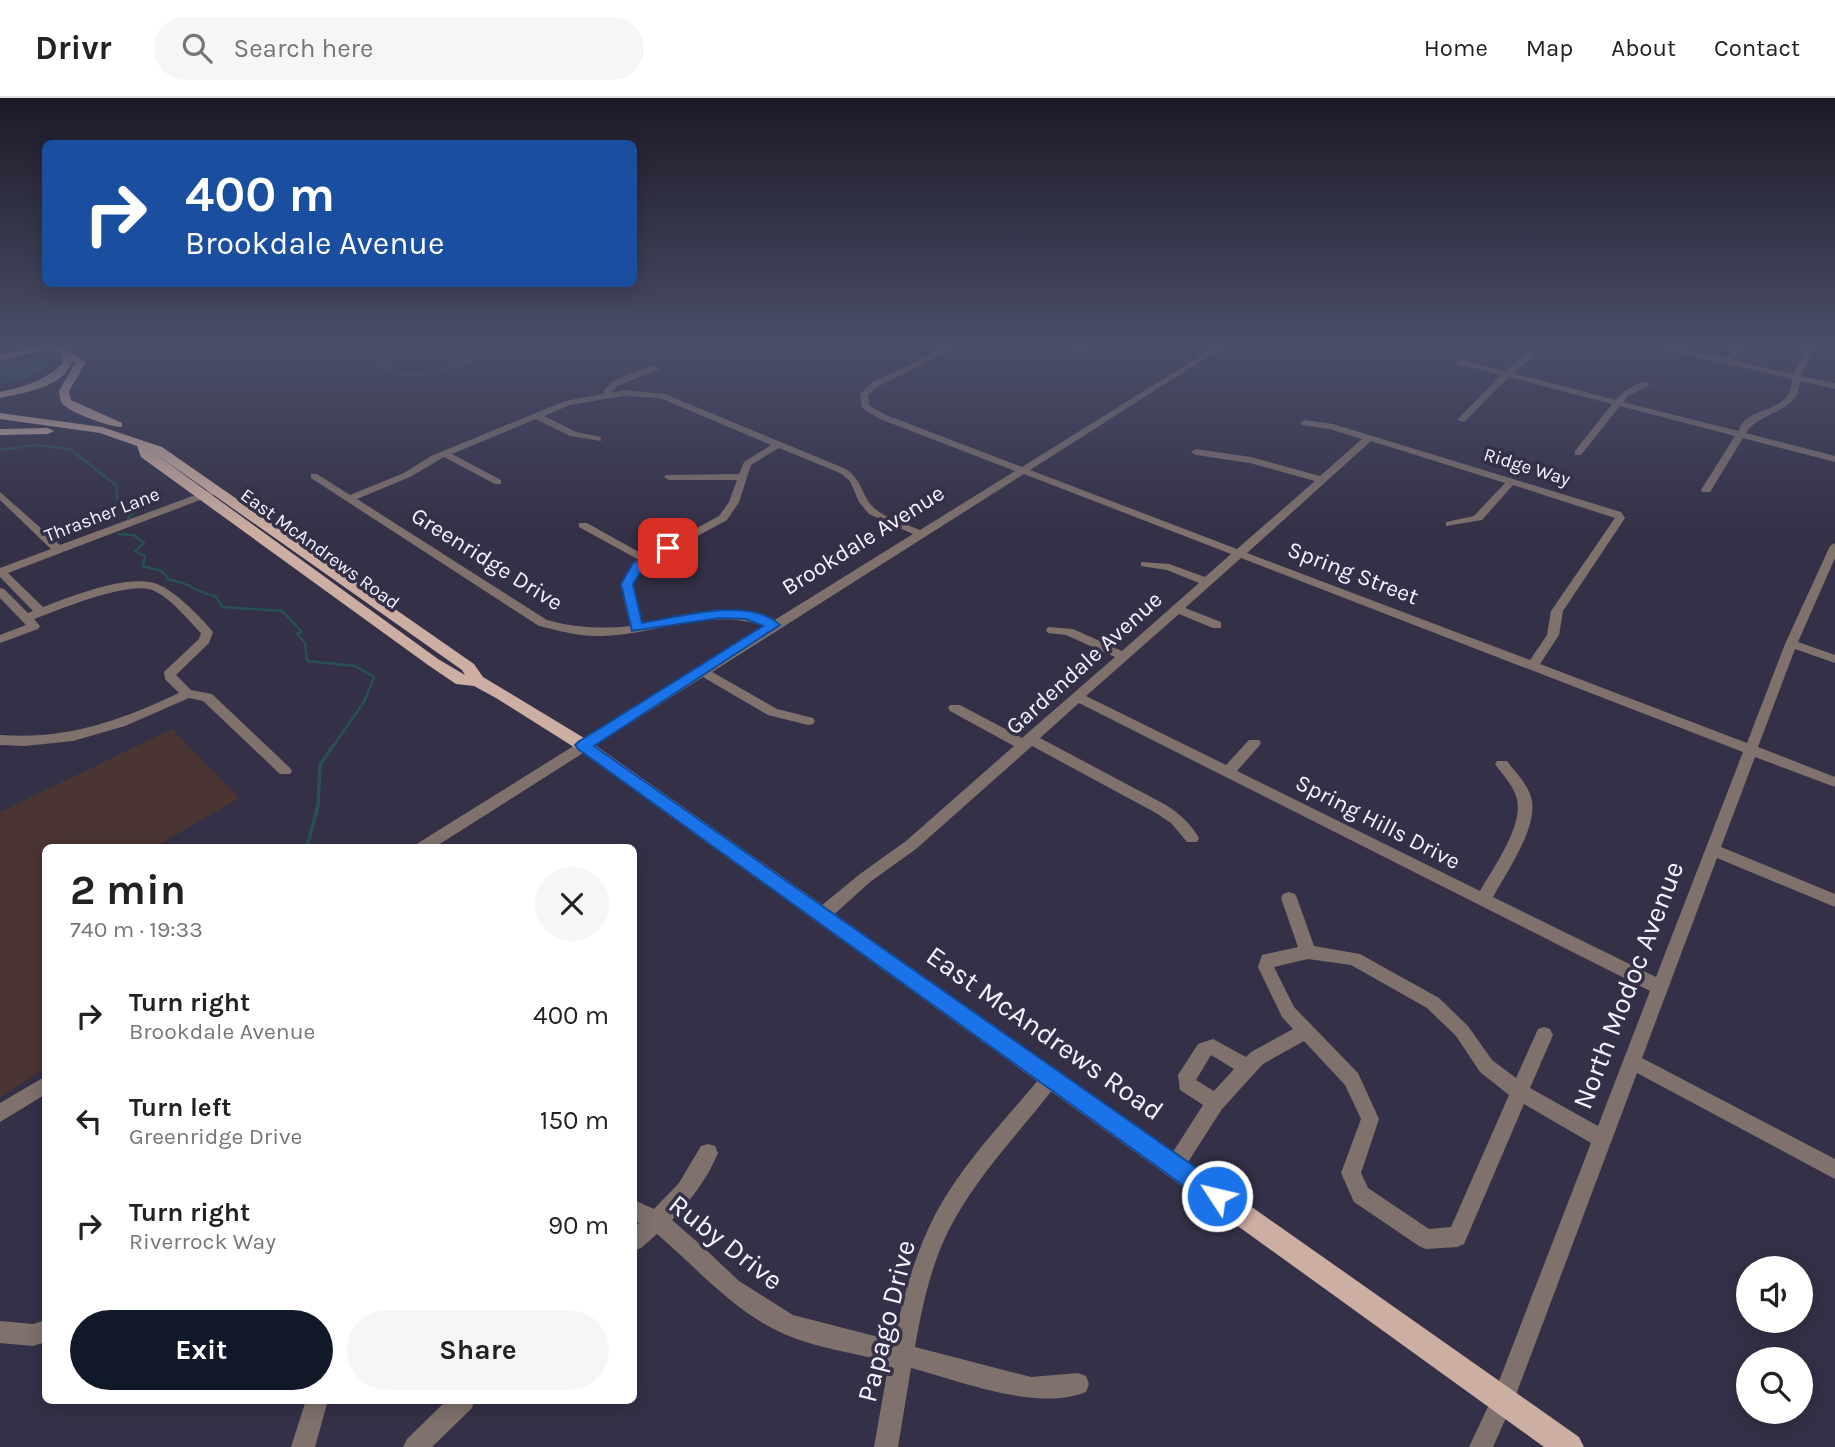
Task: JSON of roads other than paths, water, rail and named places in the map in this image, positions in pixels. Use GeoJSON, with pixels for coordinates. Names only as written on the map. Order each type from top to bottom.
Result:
{"type":"FeatureCollection","features":[{"type":"Feature","properties":{"kind":"main road"},"geometry":{"type":"LineString","coordinates":[[0,432],[57,432],[128,438],[124,428],[74,407]]}},
{"type":"Feature","properties":{"kind":"main road","name":"East McAndrews Road"},"geometry":{"type":"LineString","coordinates":[[0,416],[88,427],[158,449],[468,667],[477,681],[583,745],[1569,1447]]}},
{"type":"Feature","properties":{"kind":"main road","name":"East McAndrews Road"},"geometry":{"type":"LineString","coordinates":[[143,446],[145,454],[433,662],[462,680],[477,681]]}},
{"type":"Feature","properties":{"kind":"street"},"geometry":{"type":"LineString","coordinates":[[350,498],[407,475],[445,454],[559,407]]}},
{"type":"Feature","properties":{"kind":"street"},"geometry":{"type":"LineString","coordinates":[[689,407],[849,475],[856,480],[863,500],[872,510],[919,533]]}},
{"type":"Feature","properties":{"kind":"street","name":"Spring Street"},"geometry":{"type":"LineString","coordinates":[[866,407],[876,413],[1835,782]]}},
{"type":"Feature","properties":{"kind":"street","name":"Brookdale Avenue"},"geometry":{"type":"LineString","coordinates":[[427,844],[1123,407]]}},
{"type":"Feature","properties":{"kind":"street"},"geometry":{"type":"LineString","coordinates":[[1461,420],[1474,407]]}},
{"type":"Feature","properties":{"kind":"street"},"geometry":{"type":"LineString","coordinates":[[1577,453],[1614,407]]}},
{"type":"Feature","properties":{"kind":"street"},"geometry":{"type":"LineString","coordinates":[[1632,407],[1835,459]]}},
{"type":"Feature","properties":{"kind":"street"},"geometry":{"type":"LineString","coordinates":[[1706,490],[1748,422],[1781,407]]}},
{"type":"Feature","properties":{"kind":"street"},"geometry":{"type":"LineString","coordinates":[[536,416],[573,433],[598,439]]}},
{"type":"Feature","properties":{"kind":"street","name":"Ridge Way"},"geometry":{"type":"LineString","coordinates":[[1305,423],[1330,426],[1617,514],[1620,518],[1557,611],[1553,635],[1533,665]]}},
{"type":"Feature","properties":{"kind":"street","name":"Gardendale Avenue"},"geometry":{"type":"LineString","coordinates":[[822,915],[865,878],[911,845],[1369,438]]}},
{"type":"Feature","properties":{"kind":"street"},"geometry":{"type":"LineString","coordinates":[[636,628],[627,584],[632,573],[646,560],[723,518],[734,502],[741,477],[753,458],[779,444]]}},
{"type":"Feature","properties":{"kind":"street"},"geometry":{"type":"LineString","coordinates":[[1196,452],[1251,460],[1322,480]]}},
{"type":"Feature","properties":{"kind":"street"},"geometry":{"type":"LineString","coordinates":[[445,454],[498,482]]}},
{"type":"Feature","properties":{"kind":"street","name":"Greenridge Drive"},"geometry":{"type":"LineString","coordinates":[[314,476],[543,623],[574,633],[593,634],[727,614],[748,615],[773,625]]}},
{"type":"Feature","properties":{"kind":"street"},"geometry":{"type":"LineString","coordinates":[[668,477],[741,477]]}},
{"type":"Feature","properties":{"kind":"street"},"geometry":{"type":"LineString","coordinates":[[1450,524],[1478,518],[1513,481]]}},
{"type":"Feature","properties":{"kind":"street","name":"Thrasher Lane"},"geometry":{"type":"LineString","coordinates":[[0,572],[217,490]]}},
{"type":"Feature","properties":{"kind":"street"},"geometry":{"type":"LineString","coordinates":[[3,501],[59,550]]}},
{"type":"Feature","properties":{"kind":"street"},"geometry":{"type":"LineString","coordinates":[[583,525],[646,560]]}},
{"type":"Feature","properties":{"kind":"street","name":"North Modoc Avenue"},"geometry":{"type":"LineString","coordinates":[[1481,1447],[1503,1400],[1791,644],[1834,555]]}},
{"type":"Feature","properties":{"kind":"street"},"geometry":{"type":"LineString","coordinates":[[1145,564],[1169,567],[1207,582]]}},
{"type":"Feature","properties":{"kind":"street"},"geometry":{"type":"LineString","coordinates":[[0,572],[41,612]]}},
{"type":"Feature","properties":{"kind":"street"},"geometry":{"type":"LineString","coordinates":[[26,618],[76,598],[140,585],[154,586],[206,632],[205,640],[170,672],[169,676],[187,694]]}},
{"type":"Feature","properties":{"kind":"street"},"geometry":{"type":"LineString","coordinates":[[0,591],[34,626],[0,639]]}},
{"type":"Feature","properties":{"kind":"street"},"geometry":{"type":"LineString","coordinates":[[1177,609],[1217,625]]}},
{"type":"Feature","properties":{"kind":"street"},"geometry":{"type":"LineString","coordinates":[[1052,630],[1069,632],[1124,656]]}},
{"type":"Feature","properties":{"kind":"street"},"geometry":{"type":"LineString","coordinates":[[1791,644],[1835,659]]}},
{"type":"Feature","properties":{"kind":"street"},"geometry":{"type":"LineString","coordinates":[[700,670],[773,712],[808,721]]}},
{"type":"Feature","properties":{"kind":"street"},"geometry":{"type":"LineString","coordinates":[[0,740],[53,740],[78,736],[129,720],[187,694],[206,697],[285,771]]}},
{"type":"Feature","properties":{"kind":"street","name":"Spring Hills Drive"},"geometry":{"type":"LineString","coordinates":[[1077,697],[1659,987]]}},
{"type":"Feature","properties":{"kind":"street"},"geometry":{"type":"LineString","coordinates":[[955,708],[1161,809],[1177,819],[1192,838]]}},
{"type":"Feature","properties":{"kind":"street"},"geometry":{"type":"LineString","coordinates":[[1228,772],[1254,743]]}},
{"type":"Feature","properties":{"kind":"street"},"geometry":{"type":"LineString","coordinates":[[1483,900],[1515,840],[1524,813],[1525,802],[1521,791],[1502,764]]}},
{"type":"Feature","properties":{"kind":"street"},"geometry":{"type":"LineString","coordinates":[[1712,849],[1835,901]]}},
{"type":"Feature","properties":{"kind":"street"},"geometry":{"type":"LineString","coordinates":[[1289,898],[1308,952]]}},
{"type":"Feature","properties":{"kind":"street"},"geometry":{"type":"LineString","coordinates":[[1544,1035],[1518,1091],[1457,1237],[1426,1239],[1361,1195],[1351,1173],[1370,1119],[1352,1079],[1289,1012],[1266,967],[1268,960],[1279,956],[1308,952],[1354,959],[1433,1003],[1462,1031],[1486,1066],[1518,1091],[1601,1139]]}},
{"type":"Feature","properties":{"kind":"street"},"geometry":{"type":"LineString","coordinates":[[1174,1166],[1215,1103],[1257,1058],[1307,1031]]}},
{"type":"Feature","properties":{"kind":"street"},"geometry":{"type":"LineString","coordinates":[[1215,1103],[1187,1084],[1187,1075],[1204,1050],[1213,1047],[1248,1068]]}},
{"type":"Feature","properties":{"kind":"street"},"geometry":{"type":"LineString","coordinates":[[1631,1060],[1835,1169]]}},
{"type":"Feature","properties":{"kind":"street","name":"Papago Drive"},"geometry":{"type":"LineString","coordinates":[[886,1447],[902,1356],[927,1255],[943,1219],[964,1187],[1051,1078]]}},
{"type":"Feature","properties":{"kind":"street"},"geometry":{"type":"LineString","coordinates":[[0,1113],[42,1087]]}},
{"type":"Feature","properties":{"kind":"street"},"geometry":{"type":"LineString","coordinates":[[637,1238],[657,1221],[699,1174],[708,1153]]}},
{"type":"Feature","properties":{"kind":"street","name":"Ruby Drive"},"geometry":{"type":"LineString","coordinates":[[637,1211],[657,1221],[731,1289],[789,1325],[1031,1388],[1078,1384]]}},
{"type":"Feature","properties":{"kind":"street"},"geometry":{"type":"LineString","coordinates":[[0,1332],[33,1335],[42,1332]]}},
{"type":"Feature","properties":{"kind":"street"},"geometry":{"type":"LineString","coordinates":[[303,1447],[316,1404]]}},
{"type":"Feature","properties":{"kind":"street"},"geometry":{"type":"LineString","coordinates":[[415,1447],[460,1404]]}},
{"type":"Feature","properties":{"kind":"waterway"},"geometry":{"type":"LineString","coordinates":[[0,450],[35,445],[70,449],[116,485],[118,505],[138,508],[128,518]]}},
{"type":"Feature","properties":{"kind":"waterway"},"geometry":{"type":"LineString","coordinates":[[118,534],[134,535],[144,543],[135,551],[145,556],[143,566],[162,571],[169,580],[215,596],[223,607],[282,611],[302,632],[297,634],[305,643],[307,661],[355,666],[374,677],[364,702],[331,749]]}},
{"type":"Feature","properties":{"kind":"waterway"},"geometry":{"type":"LineString","coordinates":[[308,844],[318,806],[320,765],[332,747]]}}]}
